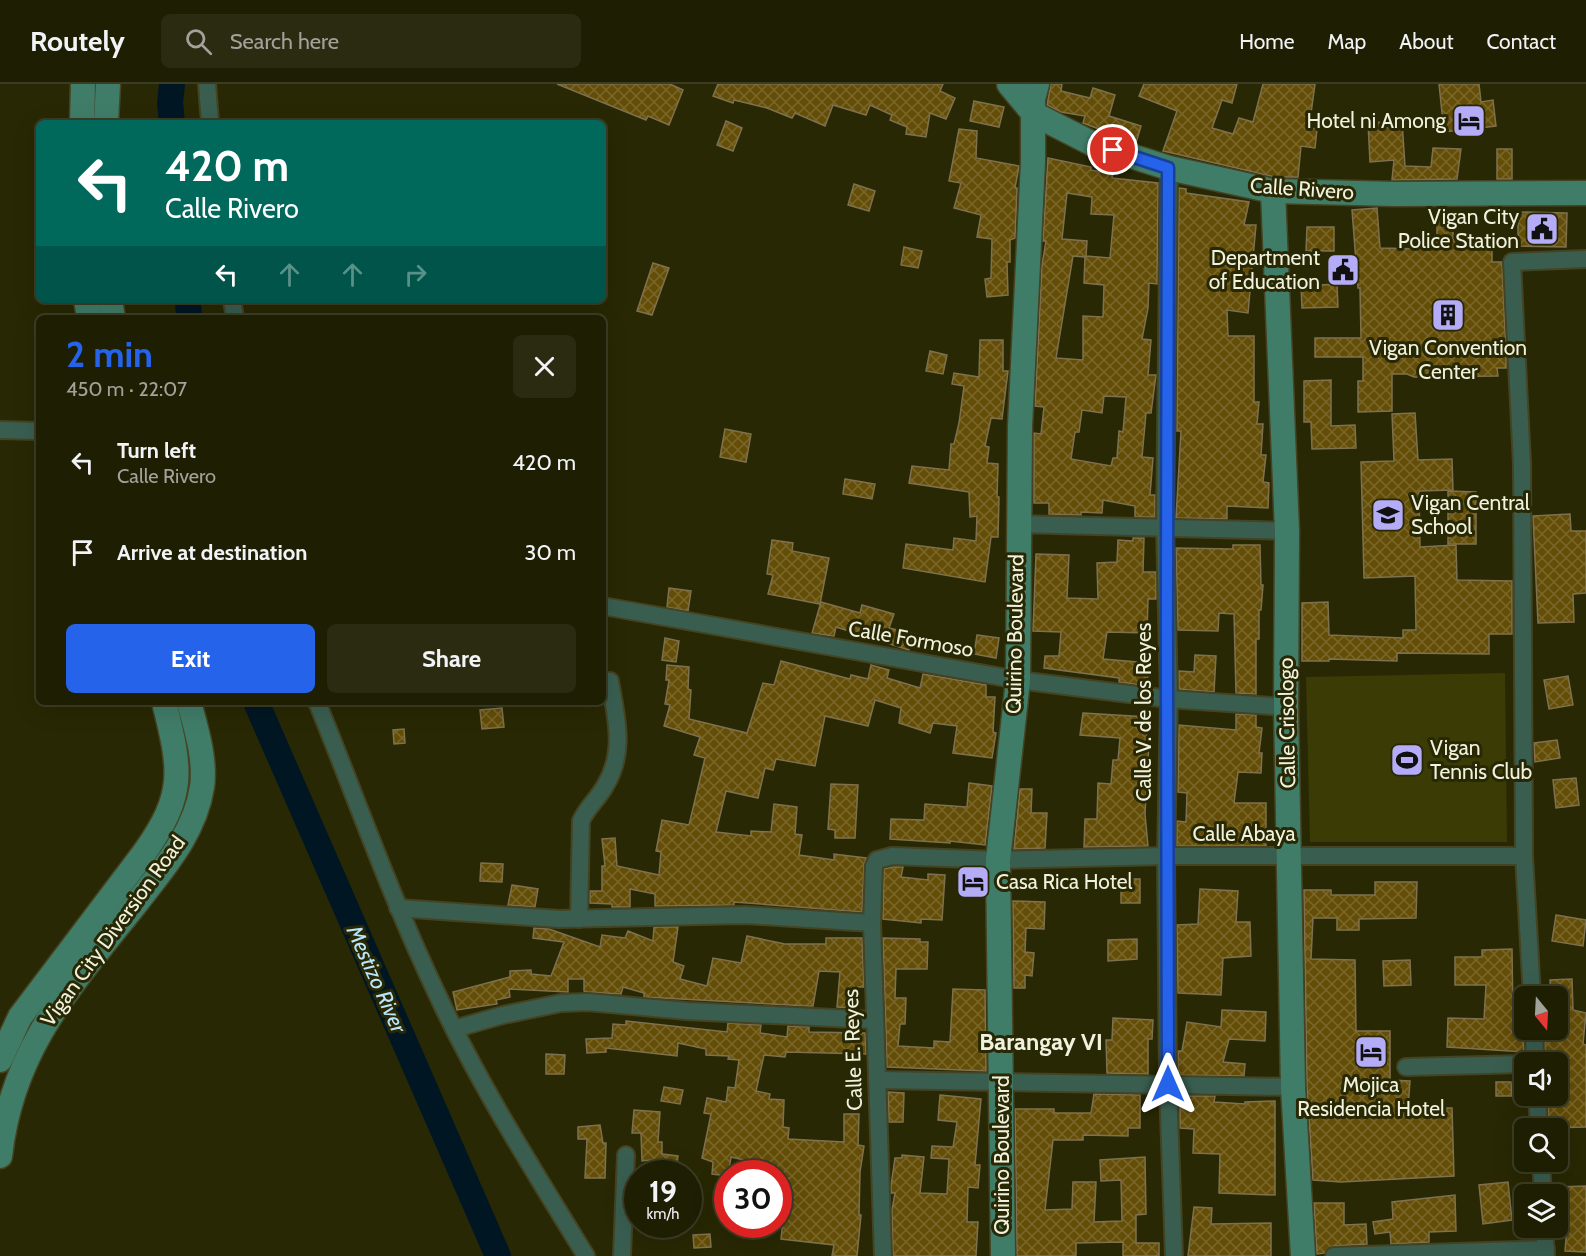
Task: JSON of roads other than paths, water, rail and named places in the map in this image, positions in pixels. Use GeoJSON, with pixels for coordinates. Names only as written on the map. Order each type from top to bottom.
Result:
{"type":"FeatureCollection","features":[{"type":"Feature","properties":{"kind":"main road"},"geometry":{"type":"LineString","coordinates":[[82,120],[83,84]]}},
{"type":"Feature","properties":{"kind":"main road"},"geometry":{"type":"LineString","coordinates":[[106,120],[108,84]]}},
{"type":"Feature","properties":{"kind":"main road","name":"Calle Rivero"},"geometry":{"type":"LineString","coordinates":[[1009,84],[1034,114],[1093,144],[1168,168],[1273,190],[1396,194],[1586,193]]}},
{"type":"Feature","properties":{"kind":"main road","name":"Quirino Boulevard"},"geometry":{"type":"LineString","coordinates":[[1003,1256],[998,860],[1018,680],[1017,524],[1037,84]]}},
{"type":"Feature","properties":{"kind":"main road","name":"Calle Crisologo"},"geometry":{"type":"LineString","coordinates":[[1273,190],[1287,531],[1286,708],[1293,1087],[1303,1256]]}},
{"type":"Feature","properties":{"kind":"main road","name":"Vigan City Diversion Road"},"geometry":{"type":"LineString","coordinates":[[0,1060],[20,1017],[144,853],[163,826],[173,805],[178,783],[177,760],[166,705]]}},
{"type":"Feature","properties":{"kind":"main road","name":"Vigan City Diversion Road"},"geometry":{"type":"LineString","coordinates":[[0,1156],[4,1121],[10,1099],[40,1029],[164,867],[184,838],[196,813],[202,785],[201,757],[190,705]]}},
{"type":"Feature","properties":{"kind":"street"},"geometry":{"type":"LineString","coordinates":[[207,84],[210,120]]}},
{"type":"Feature","properties":{"kind":"street","name":"Calle V. de los Reyes"},"geometry":{"type":"LineString","coordinates":[[1168,168],[1165,526],[1169,699],[1166,856],[1168,1084],[1174,1256]]}},
{"type":"Feature","properties":{"kind":"street"},"geometry":{"type":"LineString","coordinates":[[1531,986],[1524,856],[1522,464],[1512,262],[1586,259]]}},
{"type":"Feature","properties":{"kind":"street"},"geometry":{"type":"LineString","coordinates":[[0,430],[36,431]]}},
{"type":"Feature","properties":{"kind":"street"},"geometry":{"type":"LineString","coordinates":[[1017,524],[1165,526],[1287,531]]}},
{"type":"Feature","properties":{"kind":"street","name":"Calle Formoso"},"geometry":{"type":"LineString","coordinates":[[606,607],[1018,680],[1169,699],[1286,708]]}},
{"type":"Feature","properties":{"kind":"street"},"geometry":{"type":"LineString","coordinates":[[579,919],[581,821],[586,810],[606,786],[620,743],[610,681]]}},
{"type":"Feature","properties":{"kind":"street"},"geometry":{"type":"LineString","coordinates":[[318,705],[398,908],[454,1029],[532,1169],[586,1256]]}},
{"type":"Feature","properties":{"kind":"street","name":"Calle Abaya"},"geometry":{"type":"LineString","coordinates":[[892,856],[998,860],[1166,856],[1524,856]]}},
{"type":"Feature","properties":{"kind":"street","name":"Calle E. Reyes"},"geometry":{"type":"LineString","coordinates":[[883,1256],[872,922],[875,862],[892,856]]}},
{"type":"Feature","properties":{"kind":"street"},"geometry":{"type":"LineString","coordinates":[[398,908],[579,919],[745,915],[872,922]]}},
{"type":"Feature","properties":{"kind":"street"},"geometry":{"type":"LineString","coordinates":[[454,1029],[503,1015],[561,1004],[588,1002],[687,1011],[874,1020]]}},
{"type":"Feature","properties":{"kind":"street"},"geometry":{"type":"LineString","coordinates":[[1406,1067],[1514,1064]]}},
{"type":"Feature","properties":{"kind":"street"},"geometry":{"type":"LineString","coordinates":[[877,1080],[1293,1087]]}},
{"type":"Feature","properties":{"kind":"street"},"geometry":{"type":"LineString","coordinates":[[622,1256],[626,1155]]}},
{"type":"Feature","properties":{"kind":"street"},"geometry":{"type":"LineString","coordinates":[[1334,1256],[1546,1253],[1545,1238]]}},
{"type":"Feature","properties":{"kind":"waterway","name":"Mestizo River"},"geometry":{"type":"LineString","coordinates":[[172,84],[170,103],[172,120]]}},
{"type":"Feature","properties":{"kind":"waterway","name":"Mestizo River"},"geometry":{"type":"LineString","coordinates":[[188,303],[189,315]]}},
{"type":"Feature","properties":{"kind":"waterway","name":"Mestizo River"},"geometry":{"type":"LineString","coordinates":[[257,705],[498,1256]]}},
{"type":"Feature","properties":{"kind":"place","name":"Hotel ni Among"},"geometry":{"type":"Point","coordinates":[1469,121]}},
{"type":"Feature","properties":{"kind":"place","name":"Vigan City Police Station"},"geometry":{"type":"Point","coordinates":[1542,229]}},
{"type":"Feature","properties":{"kind":"place","name":"Department of Education"},"geometry":{"type":"Point","coordinates":[1343,270]}},
{"type":"Feature","properties":{"kind":"place","name":"Vigan Convention Center"},"geometry":{"type":"Point","coordinates":[1448,315]}},
{"type":"Feature","properties":{"kind":"place","name":"Vigan Central School"},"geometry":{"type":"Point","coordinates":[1388,515]}},
{"type":"Feature","properties":{"kind":"place","name":"Vigan Tennis Club"},"geometry":{"type":"Point","coordinates":[1407,760]}},
{"type":"Feature","properties":{"kind":"place","name":"Casa Rica Hotel"},"geometry":{"type":"Point","coordinates":[973,882]}},
{"type":"Feature","properties":{"kind":"place","name":"Mojica Residencia Hotel"},"geometry":{"type":"Point","coordinates":[1371,1052]}},
{"type":"Feature","properties":{"kind":"district","name":"Barangay VI"},"geometry":{"type":"Point","coordinates":[1041,1042]}}]}
